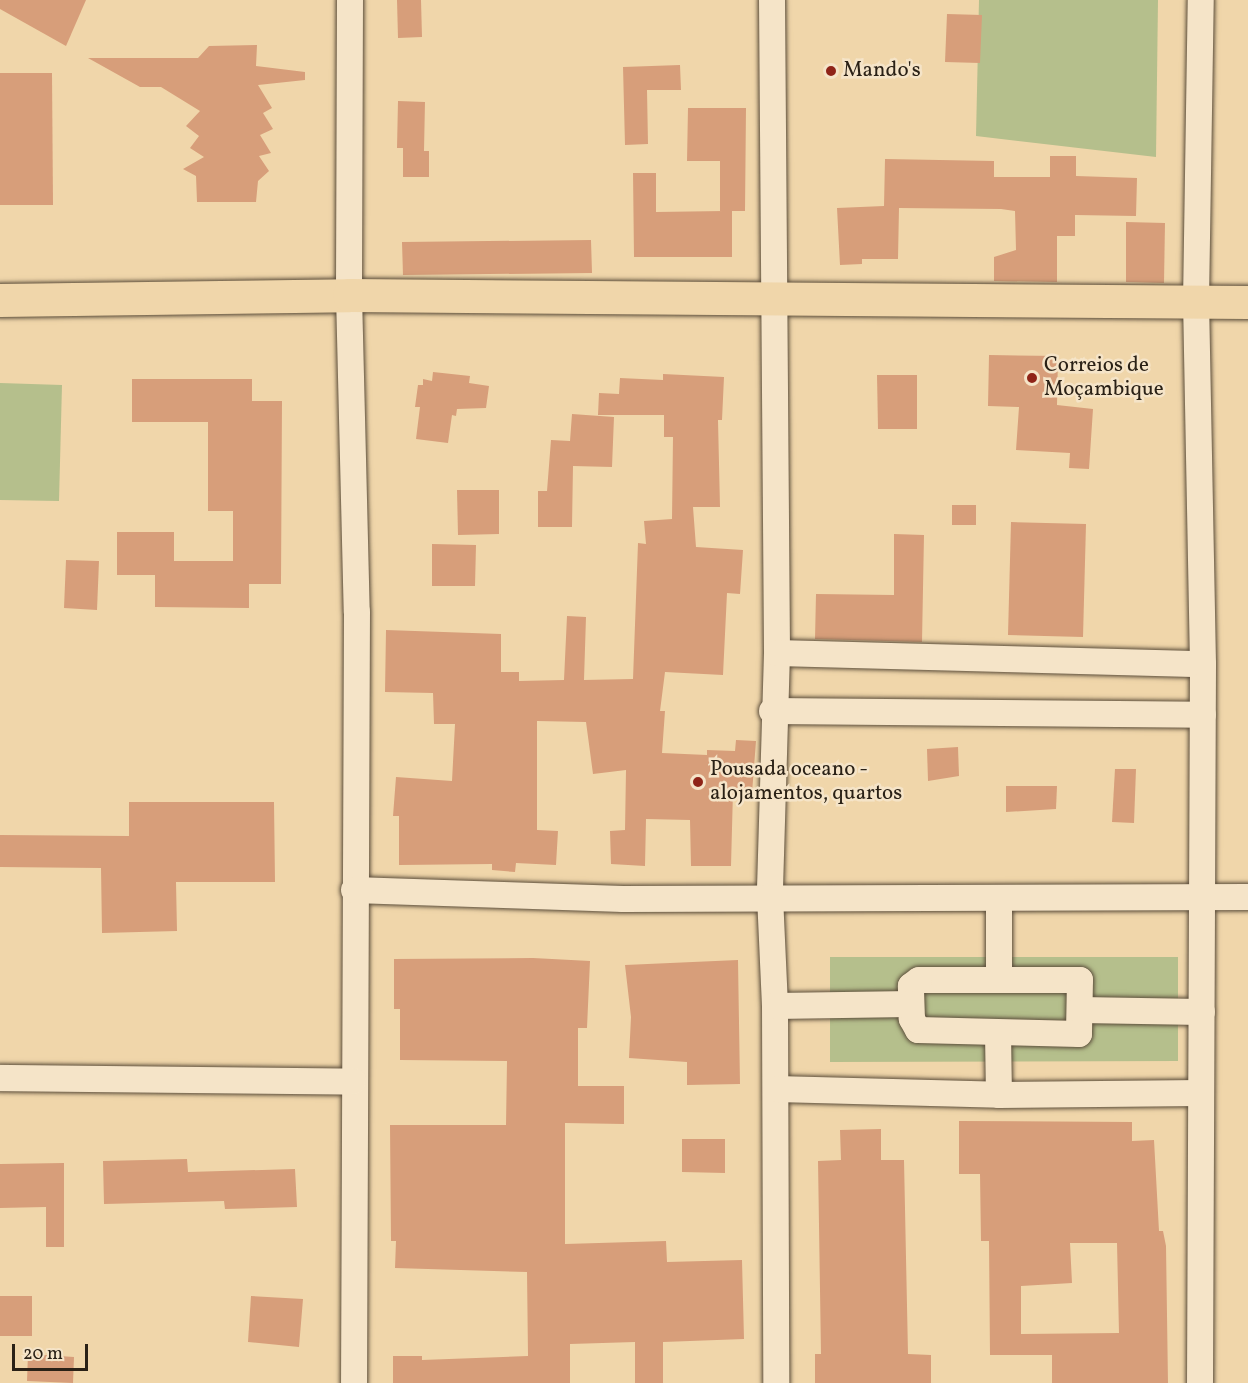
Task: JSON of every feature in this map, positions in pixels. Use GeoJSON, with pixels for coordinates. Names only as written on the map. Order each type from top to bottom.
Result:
{"type":"FeatureCollection","features":[{"type":"Feature","properties":{"kind":"main road"},"geometry":{"type":"LineString","coordinates":[[0,300],[349,295],[1248,302]]}},
{"type":"Feature","properties":{"kind":"street"},"geometry":{"type":"LineString","coordinates":[[350,0],[349,295],[357,612],[353,1082],[354,1383]]}},
{"type":"Feature","properties":{"kind":"street"},"geometry":{"type":"LineString","coordinates":[[772,0],[777,653],[772,711],[770,896],[775,1006],[776,1383]]}},
{"type":"Feature","properties":{"kind":"street"},"geometry":{"type":"LineString","coordinates":[[1200,1383],[1203,664],[1196,302],[1201,0]]}},
{"type":"Feature","properties":{"kind":"street"},"geometry":{"type":"LineString","coordinates":[[777,653],[1203,664]]}},
{"type":"Feature","properties":{"kind":"street"},"geometry":{"type":"LineString","coordinates":[[772,711],[1203,715]]}},
{"type":"Feature","properties":{"kind":"street"},"geometry":{"type":"LineString","coordinates":[[354,890],[623,898],[1248,897]]}},
{"type":"Feature","properties":{"kind":"street"},"geometry":{"type":"LineString","coordinates":[[999,898],[999,980]]}},
{"type":"Feature","properties":{"kind":"street"},"geometry":{"type":"LineString","coordinates":[[919,980],[1080,980],[1079,1034],[918,1030],[912,1019],[911,1005],[911,986],[919,980]]}},
{"type":"Feature","properties":{"kind":"street"},"geometry":{"type":"LineString","coordinates":[[775,1006],[911,1005]]}},
{"type":"Feature","properties":{"kind":"street"},"geometry":{"type":"LineString","coordinates":[[1080,1010],[1202,1012]]}},
{"type":"Feature","properties":{"kind":"street"},"geometry":{"type":"LineString","coordinates":[[998,1033],[999,1091]]}},
{"type":"Feature","properties":{"kind":"street"},"geometry":{"type":"LineString","coordinates":[[0,1078],[353,1082]]}},
{"type":"Feature","properties":{"kind":"street"},"geometry":{"type":"LineString","coordinates":[[776,1089],[1201,1094]]}},
{"type":"Feature","properties":{"kind":"green space"},"geometry":{"type":"Polygon","coordinates":[[[979,0],[1158,0],[1156,157],[976,136],[979,0]]]}},
{"type":"Feature","properties":{"kind":"green space"},"geometry":{"type":"Polygon","coordinates":[[[0,383],[62,385],[59,501],[0,500],[0,383]]]}},
{"type":"Feature","properties":{"kind":"green space"},"geometry":{"type":"Polygon","coordinates":[[[830,957],[1178,957],[1178,1061],[830,1062],[830,957]]]}},
{"type":"Feature","properties":{"kind":"building"},"geometry":{"type":"Polygon","coordinates":[[[0,0],[86,0],[66,46],[0,9],[0,0]]]}},
{"type":"Feature","properties":{"kind":"building"},"geometry":{"type":"Polygon","coordinates":[[[397,0],[421,0],[422,37],[398,38],[397,0]]]}},
{"type":"Feature","properties":{"kind":"building"},"geometry":{"type":"Polygon","coordinates":[[[947,14],[982,15],[980,63],[945,62],[947,14]]]}},
{"type":"Feature","properties":{"kind":"building"},"geometry":{"type":"Polygon","coordinates":[[[257,45],[256,66],[305,72],[305,80],[258,85],[272,108],[263,113],[273,129],[260,135],[271,153],[259,156],[269,171],[258,181],[256,202],[197,202],[196,176],[183,169],[204,157],[190,148],[199,136],[186,126],[200,111],[161,87],[140,87],[88,58],[198,58],[209,46],[257,45]]]}},
{"type":"Feature","properties":{"kind":"building"},"geometry":{"type":"Polygon","coordinates":[[[680,65],[681,90],[647,90],[648,144],[625,145],[623,67],[680,65]]]}},
{"type":"Feature","properties":{"kind":"building"},"geometry":{"type":"Polygon","coordinates":[[[0,73],[52,73],[53,205],[0,205],[0,73]]]}},
{"type":"Feature","properties":{"kind":"building"},"geometry":{"type":"Polygon","coordinates":[[[398,101],[425,102],[424,151],[429,151],[429,177],[403,177],[403,148],[397,148],[398,101]]]}},
{"type":"Feature","properties":{"kind":"building"},"geometry":{"type":"Polygon","coordinates":[[[688,108],[746,108],[745,211],[732,211],[732,257],[634,257],[633,173],[656,173],[656,212],[724,211],[720,211],[720,161],[687,161],[688,108]]]}},
{"type":"Feature","properties":{"kind":"building"},"geometry":{"type":"Polygon","coordinates":[[[1050,156],[1076,156],[1076,176],[1137,178],[1136,216],[1075,215],[1075,236],[1057,236],[1057,282],[994,281],[994,257],[1016,250],[1015,211],[1001,209],[899,208],[898,259],[862,259],[862,264],[840,265],[837,208],[884,206],[885,159],[994,161],[994,177],[1050,177],[1050,156]]]}},
{"type":"Feature","properties":{"kind":"building"},"geometry":{"type":"Polygon","coordinates":[[[1126,222],[1165,223],[1164,283],[1126,282],[1126,222]]]}},
{"type":"Feature","properties":{"kind":"building"},"geometry":{"type":"Polygon","coordinates":[[[591,240],[592,273],[403,275],[402,242],[591,240]]]}},
{"type":"Feature","properties":{"kind":"building"},"geometry":{"type":"Polygon","coordinates":[[[989,355],[1058,356],[1057,405],[1093,409],[1089,469],[1069,468],[1070,453],[1016,450],[1019,407],[988,406],[989,355]]]}},
{"type":"Feature","properties":{"kind":"building"},"geometry":{"type":"Polygon","coordinates":[[[433,372],[470,376],[469,383],[489,386],[486,408],[457,409],[456,416],[452,415],[448,443],[416,439],[420,407],[415,407],[418,385],[423,385],[423,379],[432,381],[433,372]]]}},
{"type":"Feature","properties":{"kind":"building"},"geometry":{"type":"Polygon","coordinates":[[[663,374],[724,377],[722,420],[718,420],[720,507],[693,507],[696,547],[743,550],[740,594],[727,593],[723,675],[665,672],[660,711],[665,711],[662,753],[707,755],[707,750],[735,751],[736,740],[756,741],[752,793],[733,791],[731,866],[691,866],[690,820],[646,819],[645,866],[611,864],[610,831],[625,830],[626,770],[593,774],[586,722],[537,721],[537,830],[558,831],[556,865],[516,863],[515,872],[492,870],[492,864],[399,865],[399,816],[393,816],[396,777],[452,781],[455,724],[434,724],[433,693],[385,692],[386,630],[501,634],[501,672],[519,672],[519,681],[564,680],[567,616],[586,617],[584,680],[633,679],[638,543],[646,544],[644,521],[672,519],[673,437],[664,437],[664,415],[598,415],[599,393],[619,394],[620,378],[663,380],[663,374]]]}},
{"type":"Feature","properties":{"kind":"building"},"geometry":{"type":"Polygon","coordinates":[[[877,375],[917,375],[917,429],[878,429],[877,375]]]}},
{"type":"Feature","properties":{"kind":"building"},"geometry":{"type":"Polygon","coordinates":[[[132,379],[252,379],[252,401],[282,401],[281,584],[249,584],[249,608],[155,607],[155,575],[117,575],[117,532],[174,532],[174,561],[233,561],[233,511],[208,511],[208,422],[132,422],[132,379]]]}},
{"type":"Feature","properties":{"kind":"building"},"geometry":{"type":"Polygon","coordinates":[[[572,414],[614,417],[612,467],[573,466],[572,527],[538,527],[538,491],[547,491],[551,440],[570,441],[572,414]]]}},
{"type":"Feature","properties":{"kind":"building"},"geometry":{"type":"Polygon","coordinates":[[[457,490],[499,490],[499,534],[458,535],[457,490]]]}},
{"type":"Feature","properties":{"kind":"building"},"geometry":{"type":"Polygon","coordinates":[[[952,505],[976,505],[976,525],[952,525],[952,505]]]}},
{"type":"Feature","properties":{"kind":"building"},"geometry":{"type":"Polygon","coordinates":[[[1011,522],[1086,524],[1083,637],[1008,635],[1011,522]]]}},
{"type":"Feature","properties":{"kind":"building"},"geometry":{"type":"Polygon","coordinates":[[[894,534],[924,535],[922,642],[815,639],[816,594],[894,595],[894,534]]]}},
{"type":"Feature","properties":{"kind":"building"},"geometry":{"type":"Polygon","coordinates":[[[432,544],[476,545],[475,586],[432,586],[432,544]]]}},
{"type":"Feature","properties":{"kind":"building"},"geometry":{"type":"Polygon","coordinates":[[[66,560],[99,561],[97,610],[64,608],[66,560]]]}},
{"type":"Feature","properties":{"kind":"building"},"geometry":{"type":"Polygon","coordinates":[[[958,747],[959,776],[928,781],[927,749],[958,747]]]}},
{"type":"Feature","properties":{"kind":"building"},"geometry":{"type":"Polygon","coordinates":[[[1115,769],[1136,769],[1134,823],[1112,822],[1115,769]]]}},
{"type":"Feature","properties":{"kind":"building"},"geometry":{"type":"Polygon","coordinates":[[[1006,786],[1057,786],[1056,809],[1006,812],[1006,786]]]}},
{"type":"Feature","properties":{"kind":"building"},"geometry":{"type":"Polygon","coordinates":[[[129,802],[274,802],[275,882],[176,882],[177,931],[102,933],[101,868],[0,867],[0,835],[129,836],[129,802]]]}},
{"type":"Feature","properties":{"kind":"building"},"geometry":{"type":"Polygon","coordinates":[[[533,958],[590,961],[587,1028],[578,1028],[578,1086],[624,1086],[624,1124],[565,1123],[565,1244],[666,1241],[667,1262],[742,1260],[744,1339],[663,1342],[663,1383],[635,1383],[635,1342],[570,1344],[570,1383],[393,1383],[393,1356],[422,1356],[422,1360],[528,1356],[527,1272],[395,1268],[396,1241],[391,1241],[390,1125],[506,1125],[507,1061],[400,1060],[400,1009],[394,1009],[394,959],[533,958]]]}},
{"type":"Feature","properties":{"kind":"building"},"geometry":{"type":"Polygon","coordinates":[[[738,960],[740,1084],[687,1085],[687,1062],[629,1058],[631,1017],[625,965],[738,960]]]}},
{"type":"Feature","properties":{"kind":"building"},"geometry":{"type":"Polygon","coordinates":[[[959,1121],[1132,1122],[1132,1141],[1154,1140],[1159,1231],[1163,1231],[1166,1246],[1168,1383],[1052,1383],[1052,1355],[990,1355],[989,1241],[981,1241],[980,1174],[959,1174],[959,1121]],[[1070,1243],[1072,1283],[1021,1286],[1021,1334],[1119,1333],[1117,1243],[1070,1243]]]}},
{"type":"Feature","properties":{"kind":"building"},"geometry":{"type":"Polygon","coordinates":[[[881,1129],[881,1160],[904,1160],[908,1354],[931,1355],[931,1383],[815,1383],[815,1354],[821,1354],[818,1161],[841,1160],[840,1130],[881,1129]]]}},
{"type":"Feature","properties":{"kind":"building"},"geometry":{"type":"Polygon","coordinates":[[[682,1139],[725,1139],[725,1173],[682,1172],[682,1139]]]}},
{"type":"Feature","properties":{"kind":"building"},"geometry":{"type":"Polygon","coordinates":[[[187,1159],[188,1172],[295,1169],[297,1207],[225,1209],[224,1201],[104,1204],[103,1161],[187,1159]]]}},
{"type":"Feature","properties":{"kind":"building"},"geometry":{"type":"Polygon","coordinates":[[[64,1163],[64,1247],[46,1247],[46,1207],[0,1208],[0,1164],[64,1163]]]}},
{"type":"Feature","properties":{"kind":"building"},"geometry":{"type":"Polygon","coordinates":[[[0,1296],[32,1296],[32,1336],[0,1336],[0,1296]]]}},
{"type":"Feature","properties":{"kind":"building"},"geometry":{"type":"Polygon","coordinates":[[[251,1296],[303,1299],[299,1347],[248,1342],[251,1296]]]}},
{"type":"Feature","properties":{"kind":"building"},"geometry":{"type":"Polygon","coordinates":[[[28,1354],[74,1357],[73,1383],[27,1381],[28,1354]]]}},
{"type":"Feature","properties":{"kind":"place","name":"Mando's"},"geometry":{"type":"Point","coordinates":[831,71]}},
{"type":"Feature","properties":{"kind":"place","name":"Correios de Moçambique"},"geometry":{"type":"Point","coordinates":[1032,378]}},
{"type":"Feature","properties":{"kind":"place","name":"Pousada oceano - alojamentos, quartos"},"geometry":{"type":"Point","coordinates":[698,782]}}]}
